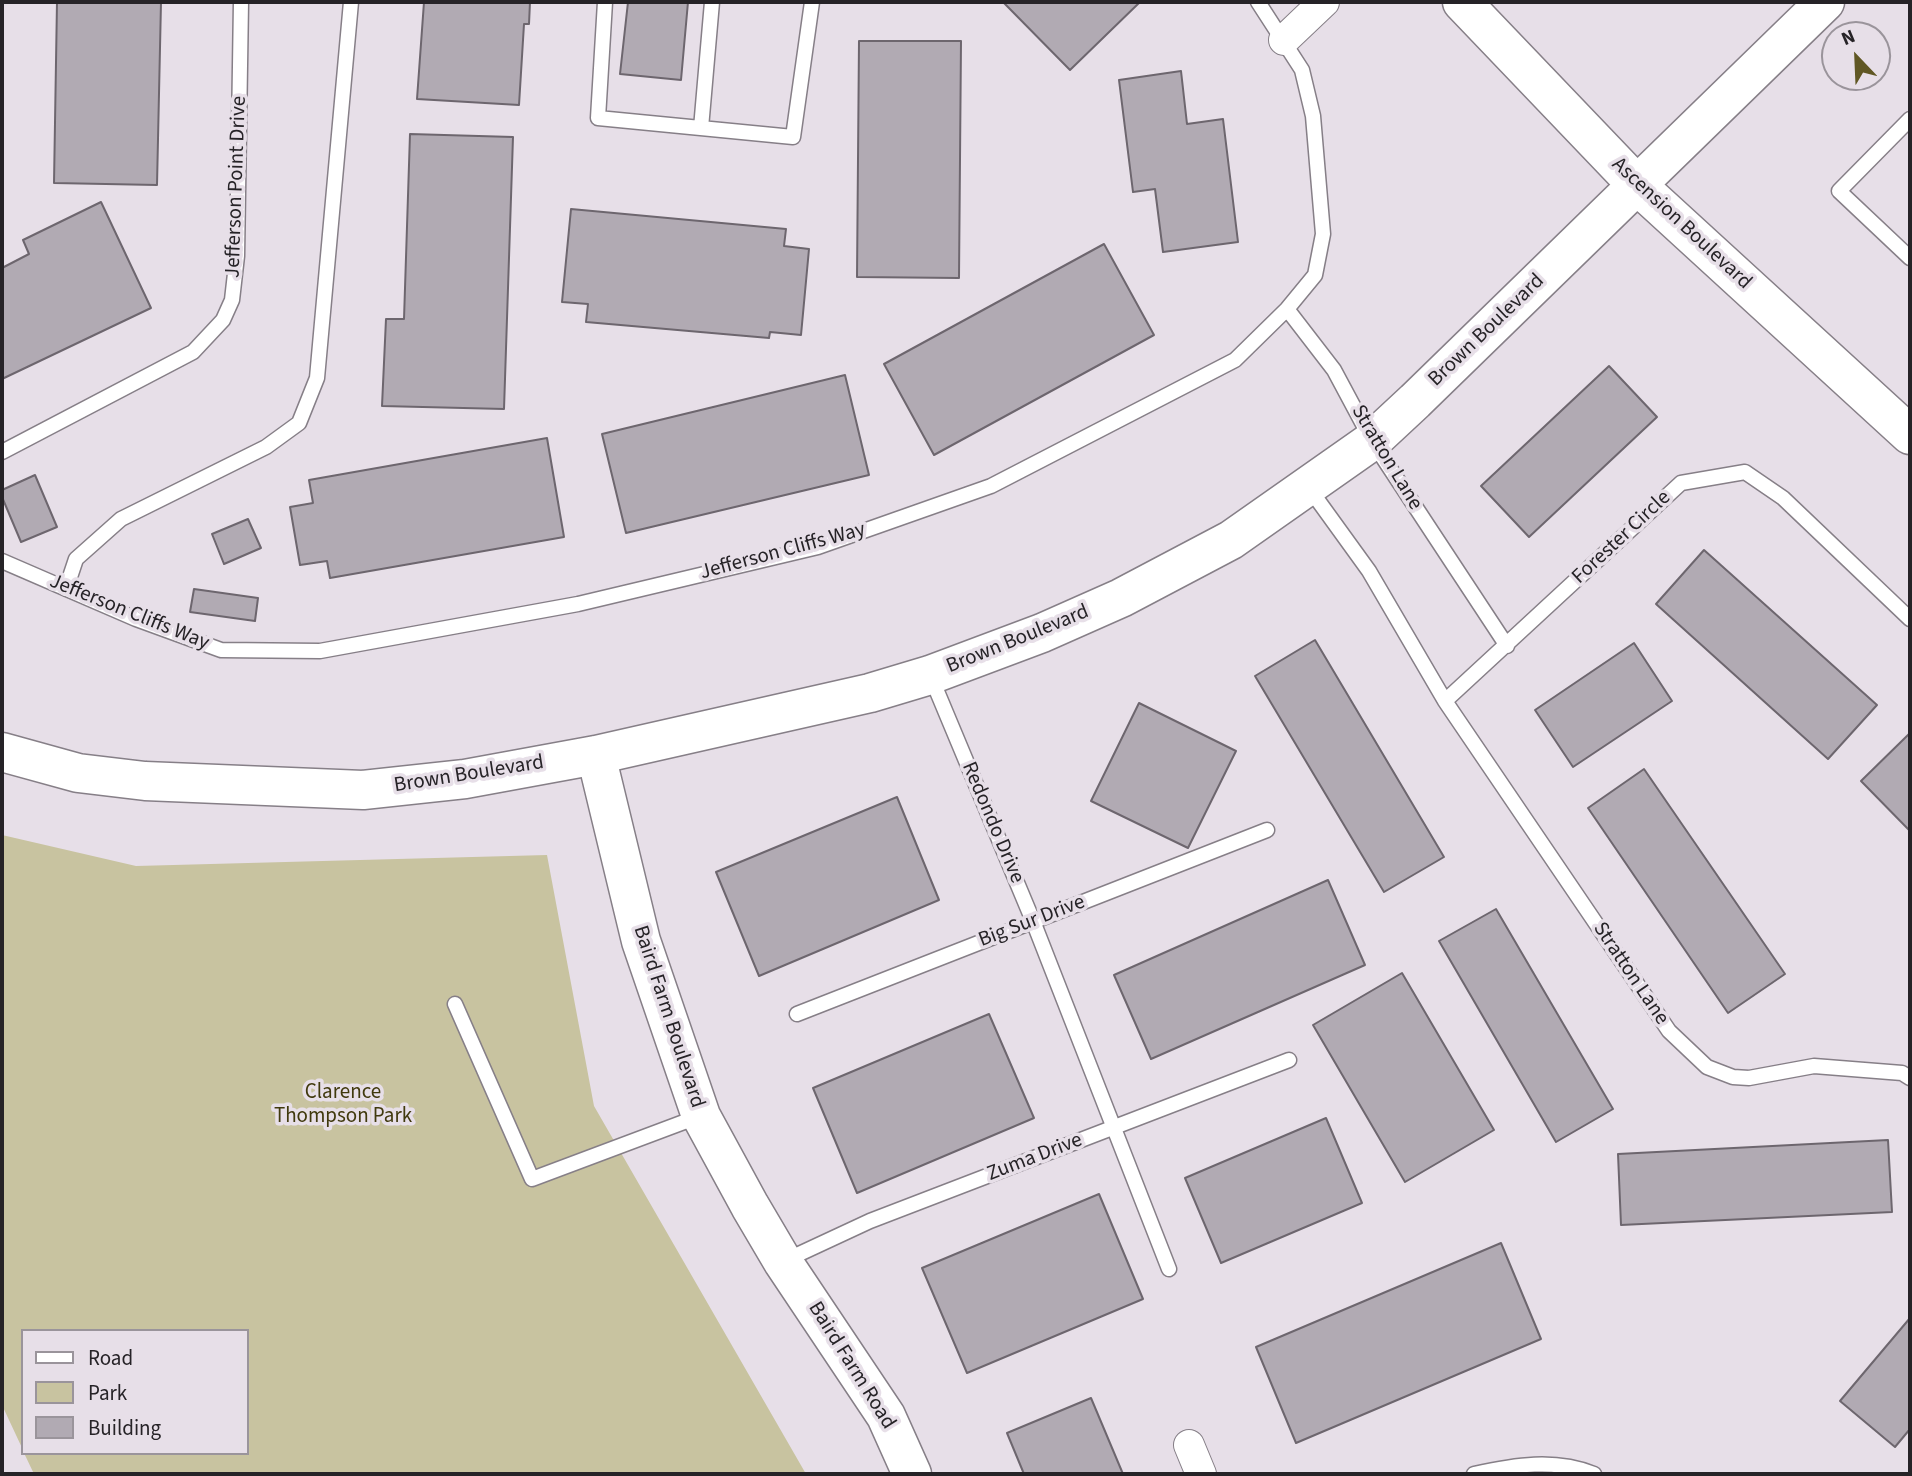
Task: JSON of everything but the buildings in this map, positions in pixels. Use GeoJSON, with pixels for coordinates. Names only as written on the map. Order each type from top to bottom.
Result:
{"type":"FeatureCollection","features":[{"type":"Feature","properties":{"kind":"street"},"geometry":{"type":"LineString","coordinates":[[1284,40],[1324,2]]}},
{"type":"Feature","properties":{"kind":"street","name":"Ascension Boulevard"},"geometry":{"type":"LineString","coordinates":[[1462,2],[1637,185],[1910,436]]}},
{"type":"Feature","properties":{"kind":"street","name":"Brown Boulevard"},"geometry":{"type":"LineString","coordinates":[[2,752],[78,773],[265,788],[363,790],[465,779],[596,755],[870,693],[930,676],[1042,634],[1121,598],[1231,540],[1372,441],[1825,2]]}},
{"type":"Feature","properties":{"kind":"street","name":"Baird Farm Boulevard"},"geometry":{"type":"LineString","coordinates":[[596,755],[640,941],[701,1116],[783,1262]]}},
{"type":"Feature","properties":{"kind":"street","name":"Baird Farm Road"},"geometry":{"type":"LineString","coordinates":[[783,1262],[886,1416],[912,1474]]}},
{"type":"Feature","properties":{"kind":"street"},"geometry":{"type":"LineString","coordinates":[[1189,1445],[1200,1474]]}},
{"type":"Feature","properties":{"kind":"lane","name":"Jefferson Point Drive"},"geometry":{"type":"LineString","coordinates":[[2,452],[193,352],[223,320],[232,300],[237,256],[241,2]]}},
{"type":"Feature","properties":{"kind":"lane"},"geometry":{"type":"LineString","coordinates":[[66,589],[76,559],[121,519],[266,447],[299,423],[317,378],[351,2]]}},
{"type":"Feature","properties":{"kind":"lane"},"geometry":{"type":"LineString","coordinates":[[605,2],[598,118],[793,137],[812,2]]}},
{"type":"Feature","properties":{"kind":"lane"},"geometry":{"type":"LineString","coordinates":[[701,128],[712,2]]}},
{"type":"Feature","properties":{"kind":"lane","name":"Jefferson Cliffs Way"},"geometry":{"type":"LineString","coordinates":[[2,561],[221,650],[320,651],[578,604],[818,547],[991,486],[1235,360],[1286,309],[1315,275],[1323,234],[1313,116],[1302,70],[1258,2]]}},
{"type":"Feature","properties":{"kind":"lane"},"geometry":{"type":"LineString","coordinates":[[1910,119],[1839,191],[1910,258]]}},
{"type":"Feature","properties":{"kind":"lane","name":"Stratton Lane"},"geometry":{"type":"LineString","coordinates":[[1286,309],[1334,370],[1372,441],[1507,646]]}},
{"type":"Feature","properties":{"kind":"lane","name":"Forester Circle"},"geometry":{"type":"LineString","coordinates":[[1507,646],[1681,483],[1745,472],[1783,498],[1910,619]]}},
{"type":"Feature","properties":{"kind":"lane","name":"Stratton Lane"},"geometry":{"type":"LineString","coordinates":[[1308,485],[1369,571],[1445,701],[1669,1031],[1707,1067],[1733,1077],[1749,1078],[1814,1066],[1902,1073],[1910,1077]]}},
{"type":"Feature","properties":{"kind":"lane"},"geometry":{"type":"LineString","coordinates":[[1445,701],[1507,646]]}},
{"type":"Feature","properties":{"kind":"lane","name":"Redondo Drive"},"geometry":{"type":"LineString","coordinates":[[930,676],[1033,921],[1112,1129],[1169,1269]]}},
{"type":"Feature","properties":{"kind":"lane","name":"Big Sur Drive"},"geometry":{"type":"LineString","coordinates":[[797,1014],[1267,830]]}},
{"type":"Feature","properties":{"kind":"lane"},"geometry":{"type":"LineString","coordinates":[[455,1004],[532,1179],[701,1116]]}},
{"type":"Feature","properties":{"kind":"lane","name":"Zuma Drive"},"geometry":{"type":"LineString","coordinates":[[783,1262],[870,1221],[1289,1060]]}},
{"type":"Feature","properties":{"kind":"lane"},"geometry":{"type":"LineString","coordinates":[[1474,1474],[1508,1466],[1545,1464],[1575,1466],[1594,1474]]}},
{"type":"Feature","properties":{"kind":"green space","name":"Clarence Thompson Park"},"geometry":{"type":"Polygon","coordinates":[[[2,835],[136,866],[547,855],[594,1106],[806,1474],[34,1474],[25,1455],[248,1455],[248,1329],[21,1329],[21,1446],[2,1405],[2,835]]]}}]}
